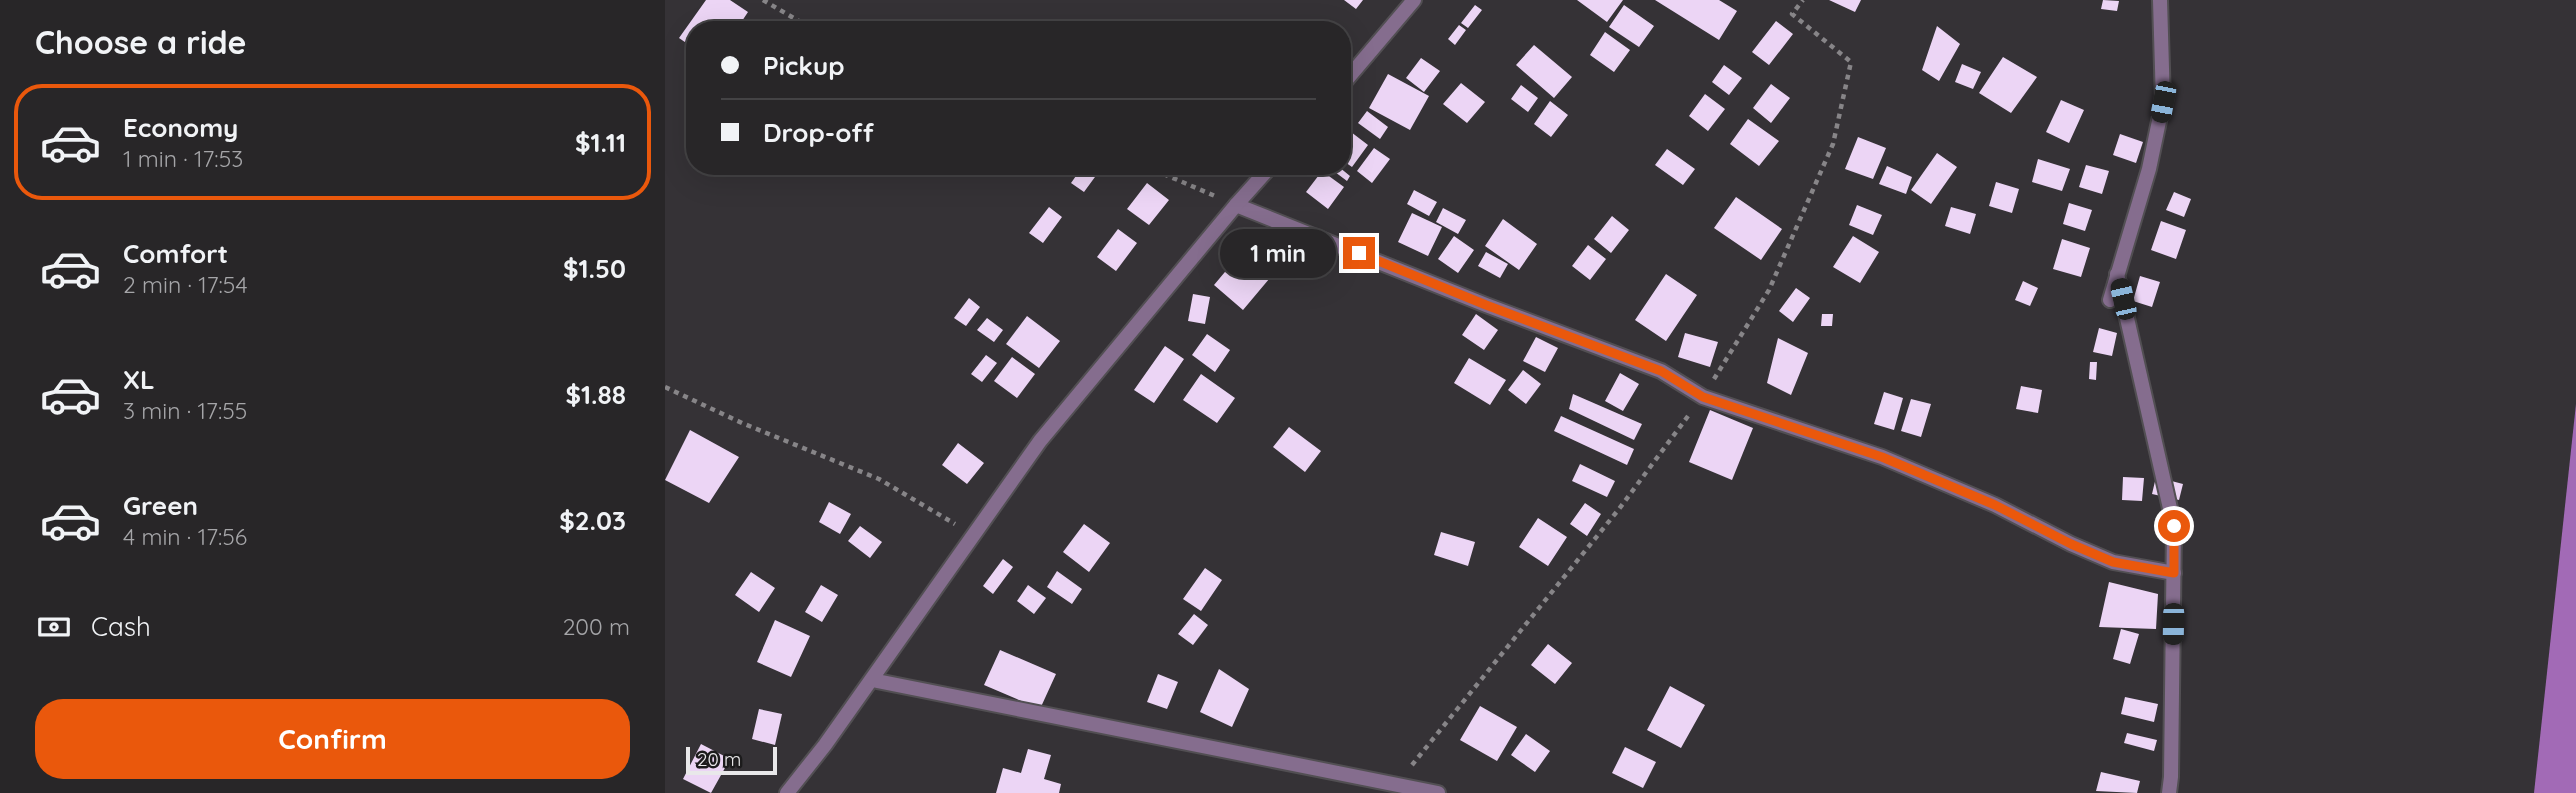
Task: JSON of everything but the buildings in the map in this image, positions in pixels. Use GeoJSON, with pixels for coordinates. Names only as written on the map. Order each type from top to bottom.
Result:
{"type":"FeatureCollection","features":[{"type":"Feature","properties":{"kind":"street"},"geometry":{"type":"LineString","coordinates":[[1351,74],[1414,0]]}},
{"type":"Feature","properties":{"kind":"street"},"geometry":{"type":"LineString","coordinates":[[2110,299],[2150,169],[2163,102],[2160,0]]}},
{"type":"Feature","properties":{"kind":"street"},"geometry":{"type":"LineString","coordinates":[[787,793],[872,680],[1041,441],[1263,175]]}},
{"type":"Feature","properties":{"kind":"street"},"geometry":{"type":"LineString","coordinates":[[1236,205],[1486,305],[1661,371],[1703,397],[1882,457],[1995,505],[2113,562],[2174,573]]}},
{"type":"Feature","properties":{"kind":"street"},"geometry":{"type":"LineString","coordinates":[[2117,274],[2174,526],[2169,793]]}},
{"type":"Feature","properties":{"kind":"street"},"geometry":{"type":"LineString","coordinates":[[872,680],[1438,793]]}},
{"type":"Feature","properties":{"kind":"path"},"geometry":{"type":"LineString","coordinates":[[763,0],[799,21]]}},
{"type":"Feature","properties":{"kind":"path"},"geometry":{"type":"LineString","coordinates":[[1397,785],[1619,509],[1703,397],[1769,290],[1833,144],[1851,62],[1792,14],[1803,0]]}},
{"type":"Feature","properties":{"kind":"path"},"geometry":{"type":"LineString","coordinates":[[1166,175],[1236,205]]}},
{"type":"Feature","properties":{"kind":"path"},"geometry":{"type":"LineString","coordinates":[[665,387],[742,423],[879,479],[974,535]]}},
{"type":"Feature","properties":{"kind":"shaded area"},"geometry":{"type":"Polygon","coordinates":[[[2576,404],[2576,793],[2534,793],[2576,404]]]}},
{"type":"Feature","properties":{"kind":"route"},"geometry":{"type":"LineString","coordinates":[[1359,253],[1486,305],[1661,371],[1703,397],[1882,457],[1995,505],[2113,562],[2174,573],[2174,526]]}}]}
